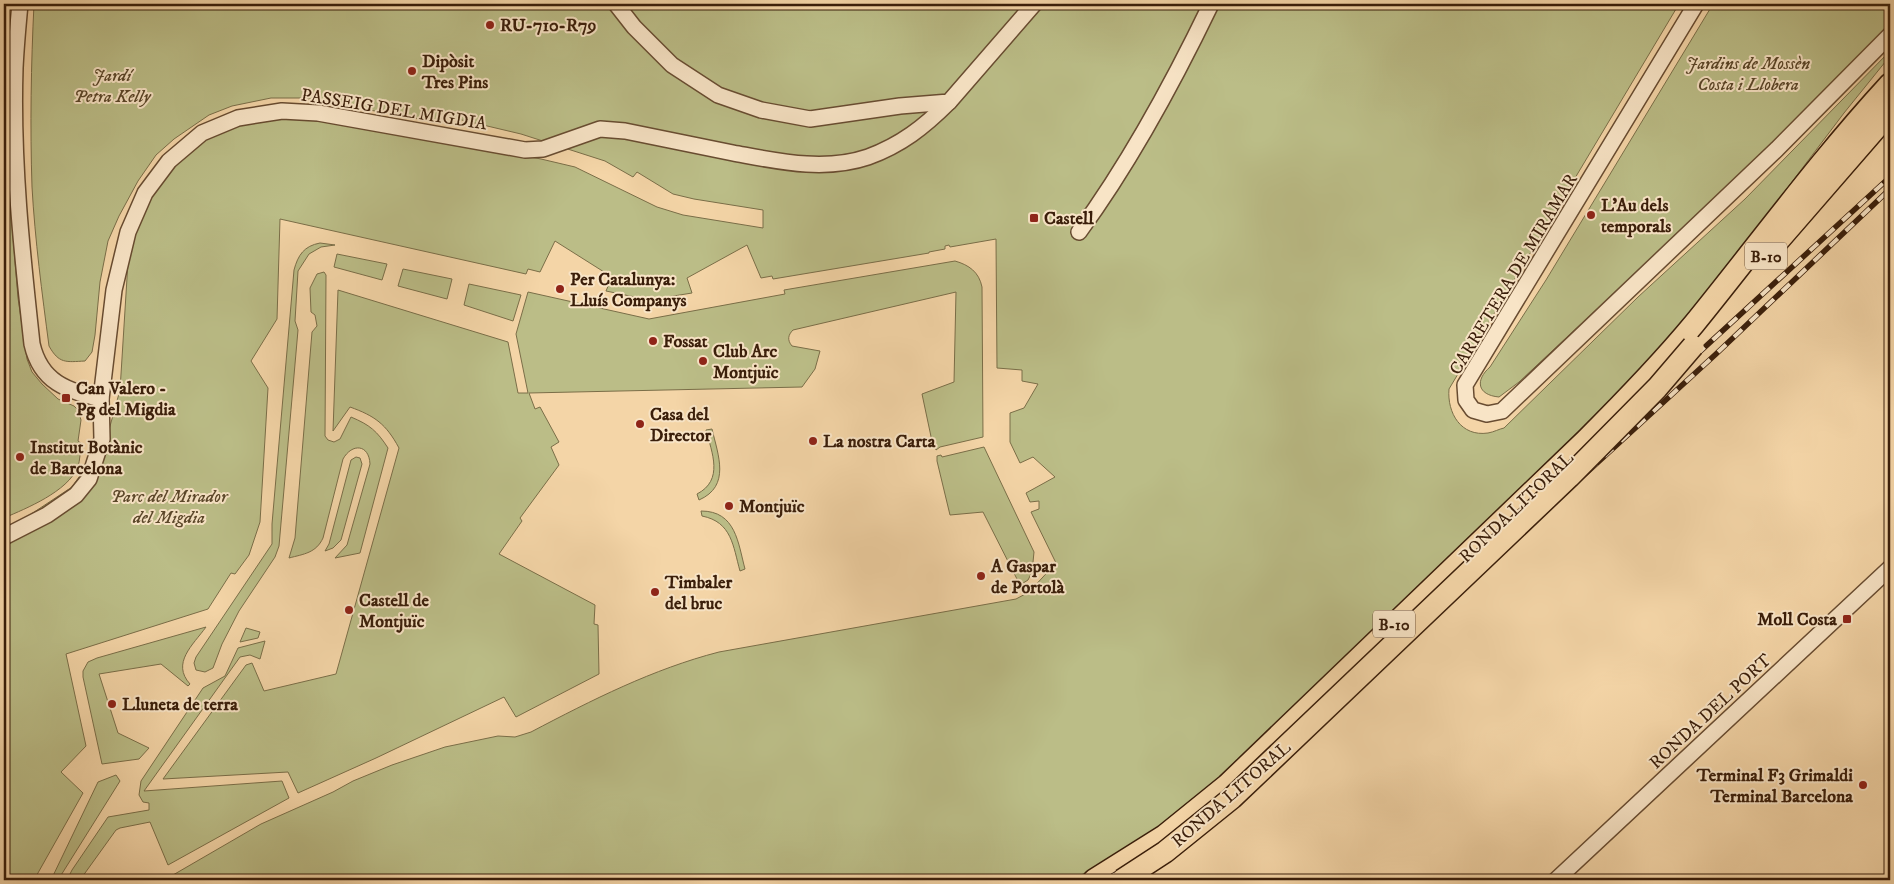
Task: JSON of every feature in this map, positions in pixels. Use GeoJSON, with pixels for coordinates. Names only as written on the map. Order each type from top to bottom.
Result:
{"type":"FeatureCollection","features":[{"type":"Feature","properties":{"kind":"highway","name":"B-10"},"geometry":{"type":"LineString","coordinates":[[1808,180],[1890,68]]}},
{"type":"Feature","properties":{"kind":"highway","name":"RONDA LITORAL"},"geometry":{"type":"LineString","coordinates":[[1122,880],[1179,841],[1239,792],[1614,433],[1657,388],[1808,180],[1890,84]]}},
{"type":"Feature","properties":{"kind":"highway","name":"RONDA LITORAL"},"geometry":{"type":"LineString","coordinates":[[1094,880],[1164,836],[1227,785],[1586,440],[1699,329],[1890,112]]}},
{"type":"Feature","properties":{"kind":"highway","name":"B-10"},"geometry":{"type":"LineString","coordinates":[[1831,180],[1890,126]]}},
{"type":"Feature","properties":{"kind":"street"},"geometry":{"type":"LineString","coordinates":[[20,4],[15,68],[16,169],[21,245],[32,344],[35,358],[42,371],[69,390],[101,400]]}},
{"type":"Feature","properties":{"kind":"street"},"geometry":{"type":"LineString","coordinates":[[616,4],[634,27],[672,65],[718,95],[760,110],[810,119],[900,106],[949,102]]}},
{"type":"Feature","properties":{"kind":"street","name":"PASSEIG DEL MIGDIA"},"geometry":{"type":"LineString","coordinates":[[4,537],[47,514],[76,495],[89,479],[102,439],[101,400],[114,290],[128,232],[145,193],[169,162],[202,133],[238,118],[282,111],[318,113],[525,150],[543,149],[600,129],[617,130],[789,163],[826,165],[867,157],[899,143],[925,126],[949,102],[1034,4]]}},
{"type":"Feature","properties":{"kind":"street"},"geometry":{"type":"LineString","coordinates":[[1079,232],[1116,178],[1175,77],[1212,4]]}},
{"type":"Feature","properties":{"kind":"street","name":"CARRETERA DE MIRAMAR"},"geometry":{"type":"LineString","coordinates":[[1696,4],[1517,303],[1477,364],[1466,385],[1466,400],[1473,410],[1488,414],[1502,411],[1777,149],[1890,35]]}},
{"type":"Feature","properties":{"kind":"street","name":"RONDA DEL PORT"},"geometry":{"type":"LineString","coordinates":[[1556,880],[1890,568]]}},
{"type":"Feature","properties":{"kind":"green space"},"geometry":{"type":"Polygon","coordinates":[[[4,4],[9,4],[7,163],[18,298],[27,359],[32,372],[42,384],[58,399],[74,406],[78,410],[81,420],[78,441],[82,444],[78,467],[65,484],[46,498],[4,518],[4,4]]]}},
{"type":"Feature","properties":{"kind":"green space"},"geometry":{"type":"Polygon","coordinates":[[[34,4],[1679,4],[1449,389],[1450,407],[1453,415],[1463,427],[1478,433],[1488,433],[1504,428],[1638,297],[1745,199],[1890,51],[1890,56],[1844,113],[1699,305],[1632,380],[1562,452],[1223,777],[1158,829],[1127,850],[1072,880],[158,880],[173,875],[261,824],[392,765],[445,747],[498,736],[515,737],[531,732],[600,697],[647,676],[719,652],[1016,599],[1029,592],[1056,563],[1031,512],[1039,509],[1039,501],[1030,502],[1026,493],[1055,477],[1033,457],[1020,463],[1010,442],[1010,413],[1024,408],[1038,384],[1022,381],[1022,370],[997,368],[996,239],[950,247],[949,245],[945,246],[945,249],[929,253],[773,279],[772,276],[761,278],[747,245],[687,278],[692,293],[649,300],[606,291],[612,277],[555,241],[540,272],[528,269],[526,274],[280,219],[277,319],[251,361],[268,388],[260,522],[249,555],[235,574],[231,573],[208,609],[66,654],[86,746],[61,772],[83,793],[34,880],[4,880],[4,532],[72,487],[107,437],[120,390],[129,246],[149,197],[185,153],[209,137],[234,125],[281,115],[323,119],[575,167],[657,207],[683,215],[763,228],[763,210],[673,194],[637,172],[633,177],[605,161],[521,134],[445,116],[435,122],[304,98],[271,98],[232,106],[209,115],[174,139],[156,155],[138,181],[108,241],[100,282],[92,352],[85,361],[64,361],[56,356],[49,346],[35,227],[31,141],[34,4]]]}},
{"type":"Feature","properties":{"kind":"green space","name":"Jardins de Mossèn Costa i Llobera"},"geometry":{"type":"Polygon","coordinates":[[[1713,4],[1890,4],[1890,25],[1737,178],[1519,382],[1499,397],[1486,393],[1480,382],[1482,377],[1546,280],[1713,4]]]}},
{"type":"Feature","properties":{"kind":"green space"},"geometry":{"type":"Polygon","coordinates":[[[314,244],[335,245],[321,247],[309,254],[298,271],[295,321],[298,330],[279,546],[275,557],[239,611],[222,644],[213,668],[205,672],[196,670],[194,663],[196,657],[272,544],[272,524],[294,270],[302,252],[314,244]]]}},
{"type":"Feature","properties":{"kind":"green space"},"geometry":{"type":"Polygon","coordinates":[[[337,254],[387,264],[382,280],[334,267],[337,254]]]}},
{"type":"Feature","properties":{"kind":"green space"},"geometry":{"type":"Polygon","coordinates":[[[955,261],[973,270],[982,287],[983,437],[940,447],[936,450],[935,446],[933,446],[922,394],[954,382],[956,292],[793,330],[789,338],[792,346],[820,351],[815,369],[802,387],[529,393],[535,409],[540,407],[559,442],[551,447],[559,465],[520,518],[522,521],[499,554],[595,605],[594,624],[598,625],[599,674],[516,717],[504,697],[298,793],[288,772],[163,779],[246,665],[252,663],[264,691],[336,674],[399,448],[379,422],[350,407],[333,431],[338,290],[508,342],[518,393],[528,393],[516,334],[528,292],[649,319],[785,294],[784,290],[955,261]]]}},
{"type":"Feature","properties":{"kind":"green space"},"geometry":{"type":"Polygon","coordinates":[[[403,269],[452,279],[447,299],[398,286],[403,269]]]}},
{"type":"Feature","properties":{"kind":"green space"},"geometry":{"type":"Polygon","coordinates":[[[324,272],[326,275],[325,436],[328,440],[334,442],[340,439],[351,417],[372,429],[388,448],[360,553],[335,558],[347,545],[370,464],[367,453],[363,449],[355,448],[343,459],[323,538],[320,543],[309,552],[289,558],[295,538],[312,332],[317,326],[315,315],[311,312],[310,288],[317,274],[324,272]]]}},
{"type":"Feature","properties":{"kind":"green space"},"geometry":{"type":"Polygon","coordinates":[[[469,284],[521,295],[513,321],[464,305],[469,284]]]}},
{"type":"Feature","properties":{"kind":"green space"},"geometry":{"type":"Polygon","coordinates":[[[712,429],[719,459],[719,478],[709,494],[699,500],[697,494],[711,481],[713,474],[713,457],[706,430],[712,429]]]}},
{"type":"Feature","properties":{"kind":"green space"},"geometry":{"type":"Polygon","coordinates":[[[984,447],[1034,552],[1032,572],[1028,580],[1020,585],[983,512],[950,515],[937,456],[941,455],[942,457],[984,447]]]}},
{"type":"Feature","properties":{"kind":"green space"},"geometry":{"type":"Polygon","coordinates":[[[356,457],[360,458],[362,464],[341,540],[333,548],[325,551],[329,544],[351,460],[356,457]]]}},
{"type":"Feature","properties":{"kind":"green space"},"geometry":{"type":"Polygon","coordinates":[[[701,511],[713,512],[722,516],[728,522],[734,530],[745,569],[740,571],[733,544],[725,529],[712,519],[702,516],[701,511]]]}},
{"type":"Feature","properties":{"kind":"green space"},"geometry":{"type":"Polygon","coordinates":[[[206,627],[190,647],[183,661],[185,676],[190,684],[188,686],[161,664],[99,674],[118,733],[149,748],[139,759],[102,764],[83,677],[83,671],[88,662],[206,627]]]}},
{"type":"Feature","properties":{"kind":"green space"},"geometry":{"type":"Polygon","coordinates":[[[246,628],[260,632],[258,638],[240,642],[246,628]]]}},
{"type":"Feature","properties":{"kind":"green space"},"geometry":{"type":"Polygon","coordinates":[[[265,641],[260,659],[250,655],[240,657],[144,791],[282,781],[289,798],[168,865],[150,822],[120,828],[116,830],[80,880],[67,880],[108,817],[149,810],[149,803],[143,802],[139,795],[141,781],[203,688],[225,676],[238,648],[265,641]]]}},
{"type":"Feature","properties":{"kind":"green space"},"geometry":{"type":"Polygon","coordinates":[[[116,775],[120,781],[58,880],[51,880],[98,782],[116,775]]]}},
{"type":"Feature","properties":{"kind":"railway"},"geometry":{"type":"LineString","coordinates":[[1106,880],[1194,825],[1356,674],[1458,574],[1890,177]]}},
{"type":"Feature","properties":{"kind":"railway"},"geometry":{"type":"LineString","coordinates":[[1129,880],[1197,835],[1297,745],[1890,189]]}},
{"type":"Feature","properties":{"kind":"place","name":"RU-710-R79"},"geometry":{"type":"Point","coordinates":[490,25]}},
{"type":"Feature","properties":{"kind":"place","name":"Dipòsit Tres Pins"},"geometry":{"type":"Point","coordinates":[412,71]}},
{"type":"Feature","properties":{"kind":"place","name":"L'Au dels temporals"},"geometry":{"type":"Point","coordinates":[1591,215]}},
{"type":"Feature","properties":{"kind":"place","name":"Castell"},"geometry":{"type":"Point","coordinates":[1034,218]}},
{"type":"Feature","properties":{"kind":"place","name":"Per Catalunya: Lluís Companys"},"geometry":{"type":"Point","coordinates":[560,289]}},
{"type":"Feature","properties":{"kind":"place","name":"Fossat"},"geometry":{"type":"Point","coordinates":[653,341]}},
{"type":"Feature","properties":{"kind":"place","name":"Club Arc Montjuïc"},"geometry":{"type":"Point","coordinates":[703,361]}},
{"type":"Feature","properties":{"kind":"place","name":"Can Valero - Pg del Migdia"},"geometry":{"type":"Point","coordinates":[66,398]}},
{"type":"Feature","properties":{"kind":"place","name":"Casa del Director"},"geometry":{"type":"Point","coordinates":[640,424]}},
{"type":"Feature","properties":{"kind":"place","name":"La nostra Carta"},"geometry":{"type":"Point","coordinates":[813,441]}},
{"type":"Feature","properties":{"kind":"place","name":"Institut Botànic de Barcelona"},"geometry":{"type":"Point","coordinates":[20,457]}},
{"type":"Feature","properties":{"kind":"place","name":"Montjuïc"},"geometry":{"type":"Point","coordinates":[729,506]}},
{"type":"Feature","properties":{"kind":"place","name":"A Gaspar de Portolà"},"geometry":{"type":"Point","coordinates":[981,576]}},
{"type":"Feature","properties":{"kind":"place","name":"Timbaler del bruc"},"geometry":{"type":"Point","coordinates":[655,592]}},
{"type":"Feature","properties":{"kind":"place","name":"Castell de Montjuïc"},"geometry":{"type":"Point","coordinates":[349,610]}},
{"type":"Feature","properties":{"kind":"place","name":"Moll Costa"},"geometry":{"type":"Point","coordinates":[1847,619]}},
{"type":"Feature","properties":{"kind":"place","name":"Lluneta de terra"},"geometry":{"type":"Point","coordinates":[112,704]}},
{"type":"Feature","properties":{"kind":"place","name":"Terminal F3 Grimaldi Terminal Barcelona"},"geometry":{"type":"Point","coordinates":[1863,785]}},
{"type":"Feature","properties":{"kind":"park label","name":"Jardí Petra Kelly"},"geometry":{"type":"Point","coordinates":[112,85]}},
{"type":"Feature","properties":{"kind":"park label","name":"Parc del Mirador del Migdia"},"geometry":{"type":"Point","coordinates":[169,506]}}]}
